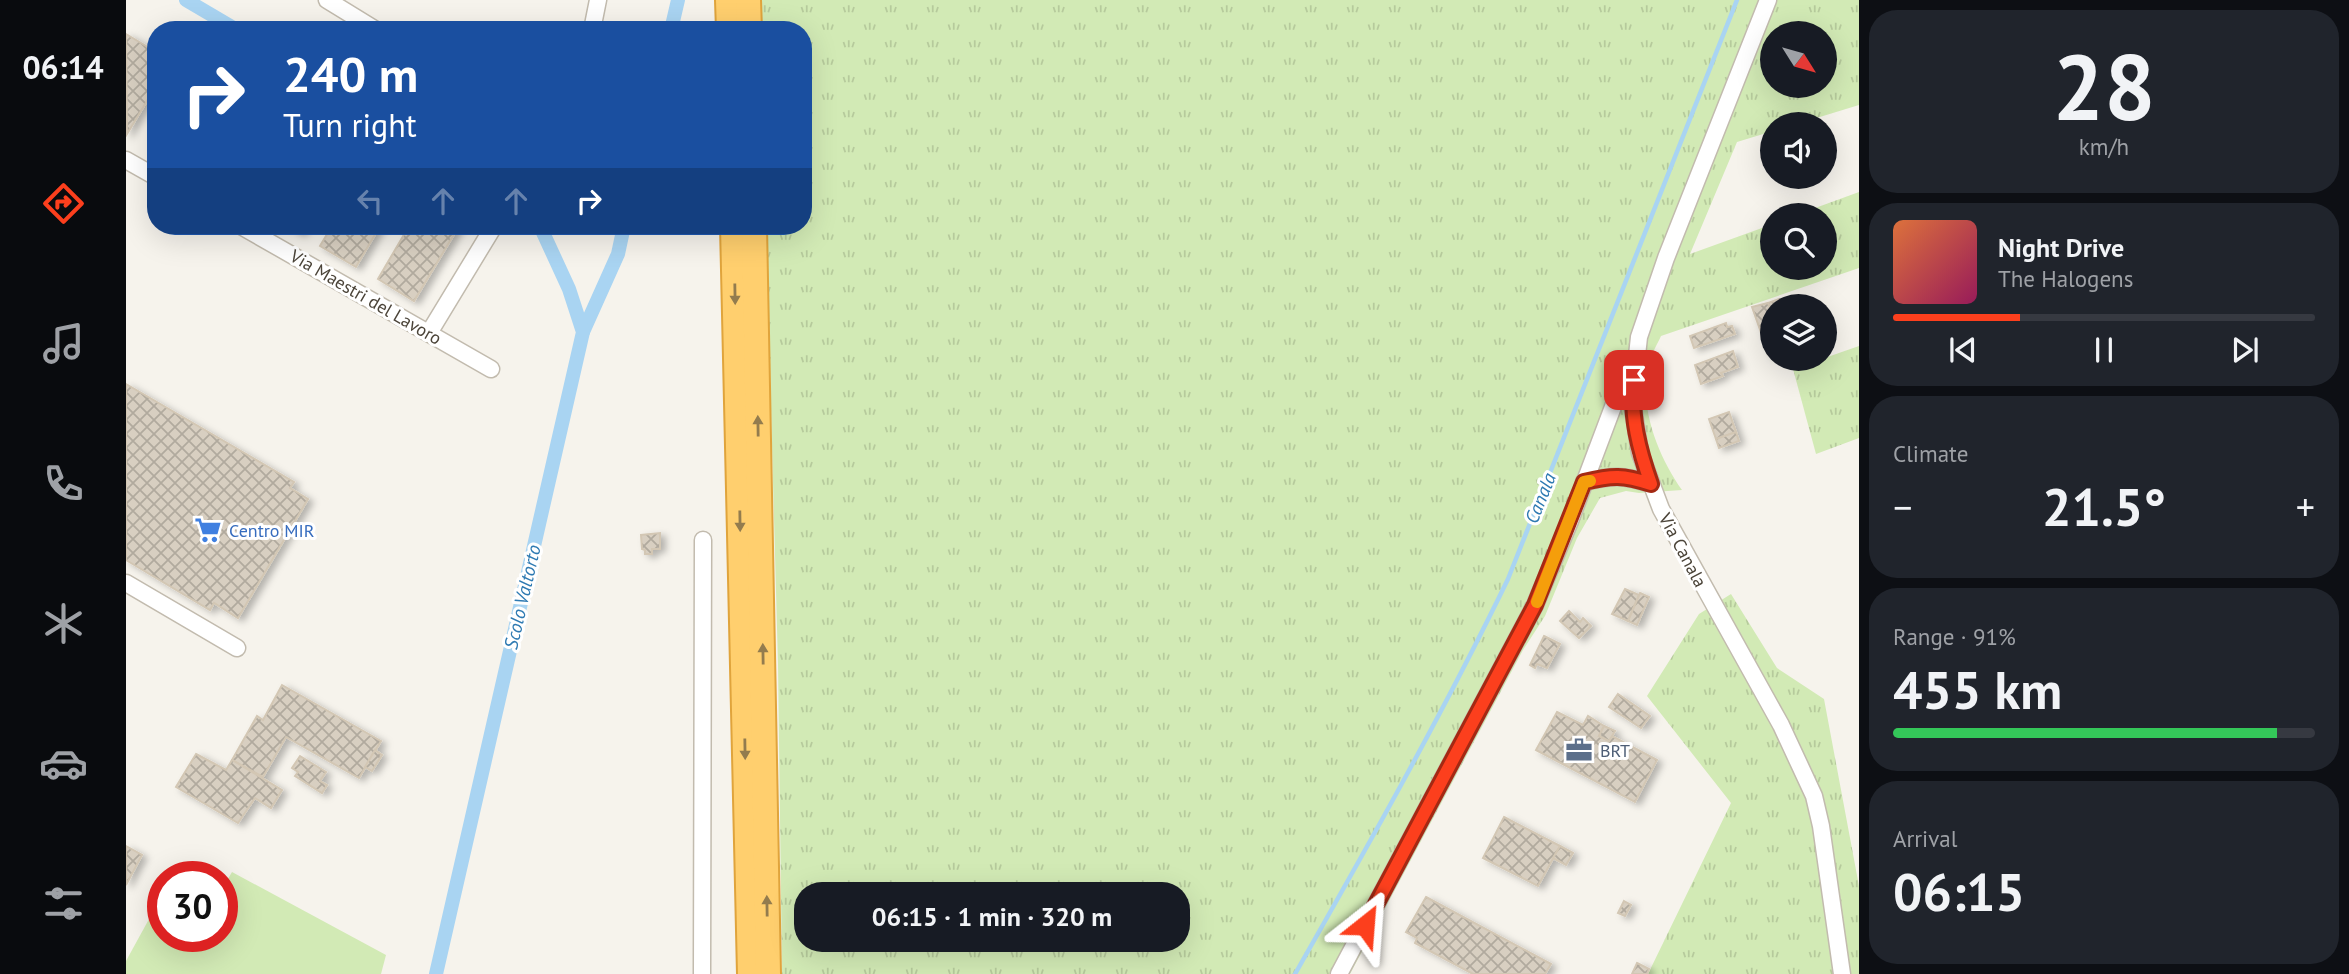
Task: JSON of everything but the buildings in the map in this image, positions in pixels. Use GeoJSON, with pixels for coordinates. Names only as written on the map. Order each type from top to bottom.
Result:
{"type":"FeatureCollection","features":[{"type":"Feature","properties":{"kind":"highway"},"geometry":{"type":"LineString","coordinates":[[728,0],[729,21]]}},
{"type":"Feature","properties":{"kind":"highway"},"geometry":{"type":"LineString","coordinates":[[748,0],[749,21]]}},
{"type":"Feature","properties":{"kind":"highway"},"geometry":{"type":"LineString","coordinates":[[733,235],[750,974]]}},
{"type":"Feature","properties":{"kind":"highway"},"geometry":{"type":"LineString","coordinates":[[754,235],[768,974]]}},
{"type":"Feature","properties":{"kind":"street"},"geometry":{"type":"LineString","coordinates":[[327,0],[361,21]]}},
{"type":"Feature","properties":{"kind":"street"},"geometry":{"type":"LineString","coordinates":[[594,21],[598,0]]}},
{"type":"Feature","properties":{"kind":"street","name":"Via Canala"},"geometry":{"type":"LineString","coordinates":[[1768,0],[1666,258],[1639,337],[1632,402],[1640,453],[1661,509],[1781,725],[1814,796],[1821,825],[1842,974]]}},
{"type":"Feature","properties":{"kind":"street"},"geometry":{"type":"LineString","coordinates":[[126,160],[147,172]]}},
{"type":"Feature","properties":{"kind":"street","name":"Via Maestri del Lavoro"},"geometry":{"type":"LineString","coordinates":[[257,235],[491,369]]}},
{"type":"Feature","properties":{"kind":"street"},"geometry":{"type":"LineString","coordinates":[[429,333],[489,235]]}},
{"type":"Feature","properties":{"kind":"street"},"geometry":{"type":"LineString","coordinates":[[1339,974],[1535,605],[1639,337]]}},
{"type":"Feature","properties":{"kind":"street"},"geometry":{"type":"LineString","coordinates":[[1584,482],[1611,475],[1651,484]]}},
{"type":"Feature","properties":{"kind":"street"},"geometry":{"type":"LineString","coordinates":[[702,974],[703,540]]}},
{"type":"Feature","properties":{"kind":"street"},"geometry":{"type":"LineString","coordinates":[[126,583],[237,648]]}},
{"type":"Feature","properties":{"kind":"green space"},"geometry":{"type":"Polygon","coordinates":[[[760,0],[1859,0],[1859,105],[1836,112],[1760,112],[1760,135],[1737,142],[1690,254],[1760,229],[1760,280],[1824,280],[1783,294],[1760,294],[1760,302],[1661,336],[1648,366],[1648,415],[1658,447],[1682,490],[1639,493],[1626,491],[1600,498],[1577,538],[1545,616],[1523,650],[1350,974],[782,974],[778,664],[766,235],[812,235],[812,21],[761,21],[760,0]]]}},
{"type":"Feature","properties":{"kind":"green space"},"geometry":{"type":"Polygon","coordinates":[[[1859,192],[1859,268],[1837,276],[1837,203],[1829,203],[1859,192]]]}},
{"type":"Feature","properties":{"kind":"green space"},"geometry":{"type":"Polygon","coordinates":[[[1859,346],[1859,438],[1816,454],[1794,371],[1837,371],[1837,354],[1859,346]]]}},
{"type":"Feature","properties":{"kind":"green space"},"geometry":{"type":"Polygon","coordinates":[[[1731,594],[1777,668],[1824,699],[1859,886],[1859,974],[1648,974],[1731,803],[1647,696],[1699,614],[1731,594]]]}},
{"type":"Feature","properties":{"kind":"green space"},"geometry":{"type":"Polygon","coordinates":[[[238,875],[386,955],[381,974],[126,974],[126,961],[147,923],[147,952],[238,952],[238,875]]]}},
{"type":"Feature","properties":{"kind":"waterway","name":"Scolo Valtorto"},"geometry":{"type":"LineString","coordinates":[[186,0],[222,21]]}},
{"type":"Feature","properties":{"kind":"waterway"},"geometry":{"type":"LineString","coordinates":[[673,21],[678,0]]}},
{"type":"Feature","properties":{"kind":"waterway","name":"Canala"},"geometry":{"type":"LineString","coordinates":[[1295,974],[1432,729],[1508,579],[1737,0]]}},
{"type":"Feature","properties":{"kind":"waterway","name":"Scolo Valtorto"},"geometry":{"type":"LineString","coordinates":[[436,974],[583,332],[569,289],[544,235]]}},
{"type":"Feature","properties":{"kind":"waterway"},"geometry":{"type":"LineString","coordinates":[[583,332],[618,254],[622,235]]}},
{"type":"Feature","properties":{"kind":"slow traffic"},"geometry":{"type":"LineString","coordinates":[[1537,602],[1584,482],[1590,481]]}},
{"type":"Feature","properties":{"kind":"place","name":"Centro MIR"},"geometry":{"type":"Point","coordinates":[208,530]}},
{"type":"Feature","properties":{"kind":"place","name":"BRT"},"geometry":{"type":"Point","coordinates":[1579,750]}},
{"type":"Feature","properties":{"kind":"route"},"geometry":{"type":"LineString","coordinates":[[1365,925],[1535,605],[1584,482],[1611,475],[1651,484],[1640,453],[1632,402],[1634,380]]}}]}
